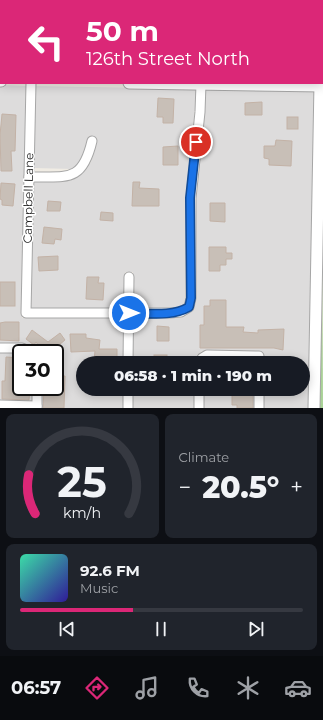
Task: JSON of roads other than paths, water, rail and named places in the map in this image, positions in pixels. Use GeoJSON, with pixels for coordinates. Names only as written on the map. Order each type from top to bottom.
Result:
{"type":"FeatureCollection","features":[{"type":"Feature","properties":{"kind":"street","name":"Campbell Lane"},"geometry":{"type":"LineString","coordinates":[[31,84],[26,313],[129,313]]}},
{"type":"Feature","properties":{"kind":"street"},"geometry":{"type":"LineString","coordinates":[[129,313],[181,312],[189,307],[191,298],[190,198],[200,112],[201,84],[321,85],[314,408]]}},
{"type":"Feature","properties":{"kind":"street"},"geometry":{"type":"LineString","coordinates":[[29,177],[69,176],[76,173],[88,159],[92,141]]}},
{"type":"Feature","properties":{"kind":"street"},"geometry":{"type":"LineString","coordinates":[[128,356],[129,277]]}},
{"type":"Feature","properties":{"kind":"street"},"geometry":{"type":"LineString","coordinates":[[0,348],[12,348]]}},
{"type":"Feature","properties":{"kind":"street"},"geometry":{"type":"LineString","coordinates":[[205,356],[259,356]]}},
{"type":"Feature","properties":{"kind":"street"},"geometry":{"type":"LineString","coordinates":[[0,405],[37,407],[37,396]]}},
{"type":"Feature","properties":{"kind":"street"},"geometry":{"type":"LineString","coordinates":[[128,396],[128,408]]}},
{"type":"Feature","properties":{"kind":"street"},"geometry":{"type":"LineString","coordinates":[[199,396],[199,408]]}},
{"type":"Feature","properties":{"kind":"street"},"geometry":{"type":"LineString","coordinates":[[259,396],[259,408]]}}]}
